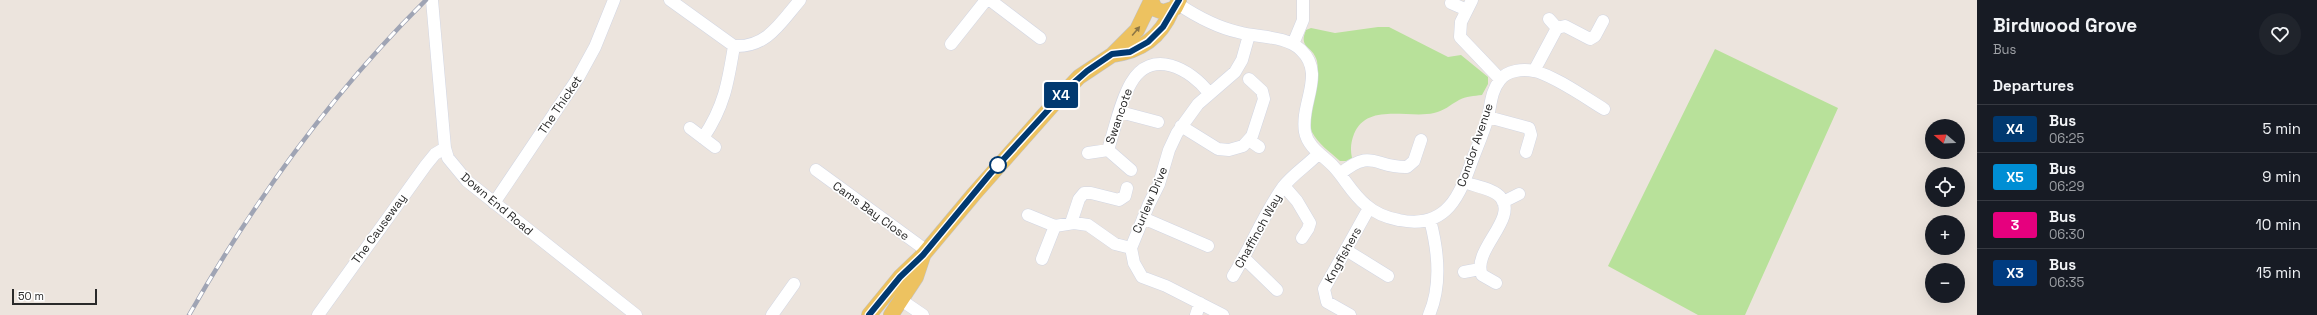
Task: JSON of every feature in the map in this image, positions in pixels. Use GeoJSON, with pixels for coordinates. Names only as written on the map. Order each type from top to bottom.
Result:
{"type":"FeatureCollection","features":[{"type":"Feature","properties":{"kind":"main road"},"geometry":{"type":"LineString","coordinates":[[869,315],[900,277],[925,253],[974,194],[1058,99],[1087,71],[1112,54],[1137,30],[1151,1],[1159,11],[1176,5]]}},
{"type":"Feature","properties":{"kind":"main road"},"geometry":{"type":"LineString","coordinates":[[1112,54],[1130,52],[1148,42],[1163,27],[1176,5]]}},
{"type":"Feature","properties":{"kind":"main road"},"geometry":{"type":"LineString","coordinates":[[891,315],[916,277],[925,253]]}},
{"type":"Feature","properties":{"kind":"street","name":"Down End Road"},"geometry":{"type":"LineString","coordinates":[[432,0],[445,148],[448,158],[456,169],[494,202],[636,315]]}},
{"type":"Feature","properties":{"kind":"street","name":"The Thicket"},"geometry":{"type":"LineString","coordinates":[[494,202],[578,78],[595,47],[614,0]]}},
{"type":"Feature","properties":{"kind":"street"},"geometry":{"type":"LineString","coordinates":[[670,0],[734,46],[747,47],[767,38],[800,0]]}},
{"type":"Feature","properties":{"kind":"street"},"geometry":{"type":"LineString","coordinates":[[951,44],[986,0]]}},
{"type":"Feature","properties":{"kind":"street"},"geometry":{"type":"LineString","coordinates":[[990,0],[1040,38]]}},
{"type":"Feature","properties":{"kind":"street"},"geometry":{"type":"LineString","coordinates":[[1176,5],[1215,24],[1249,35],[1293,44],[1303,20],[1303,0]]}},
{"type":"Feature","properties":{"kind":"street"},"geometry":{"type":"LineString","coordinates":[[1451,3],[1469,5],[1461,22],[1460,37],[1500,79],[1511,72],[1534,71],[1549,77],[1604,109]]}},
{"type":"Feature","properties":{"kind":"street"},"geometry":{"type":"LineString","coordinates":[[1549,19],[1557,28]]}},
{"type":"Feature","properties":{"kind":"street"},"geometry":{"type":"LineString","coordinates":[[1534,71],[1557,28],[1565,26],[1590,38],[1595,36],[1603,21]]}},
{"type":"Feature","properties":{"kind":"street","name":"Curlew Drive"},"geometry":{"type":"LineString","coordinates":[[1223,315],[1166,286],[1142,277],[1134,264],[1131,248],[1143,218],[1160,184],[1169,150],[1181,126],[1210,93],[1235,72],[1242,60],[1249,35]]}},
{"type":"Feature","properties":{"kind":"street","name":"Condor Avenue"},"geometry":{"type":"LineString","coordinates":[[1293,44],[1308,59],[1313,69],[1313,79],[1304,124],[1308,140],[1340,174],[1356,196],[1369,208],[1399,220],[1414,222],[1430,220],[1437,218],[1449,208],[1464,182],[1488,117],[1493,93],[1500,79]]}},
{"type":"Feature","properties":{"kind":"street"},"geometry":{"type":"LineString","coordinates":[[703,138],[717,118],[727,85],[734,46]]}},
{"type":"Feature","properties":{"kind":"street","name":"Swancote"},"geometry":{"type":"LineString","coordinates":[[1108,150],[1128,89],[1135,76],[1147,68],[1160,64],[1176,66],[1201,82],[1210,93]]}},
{"type":"Feature","properties":{"kind":"street"},"geometry":{"type":"LineString","coordinates":[[1181,126],[1218,149],[1229,150],[1254,144],[1264,99],[1262,91],[1248,79]]}},
{"type":"Feature","properties":{"kind":"street"},"geometry":{"type":"LineString","coordinates":[[1120,112],[1158,122]]}},
{"type":"Feature","properties":{"kind":"street"},"geometry":{"type":"LineString","coordinates":[[1488,117],[1530,128],[1531,135],[1526,152]]}},
{"type":"Feature","properties":{"kind":"street"},"geometry":{"type":"LineString","coordinates":[[690,128],[715,148]]}},
{"type":"Feature","properties":{"kind":"street"},"geometry":{"type":"LineString","coordinates":[[1340,174],[1353,164],[1369,159],[1407,167],[1414,161],[1421,140]]}},
{"type":"Feature","properties":{"kind":"street","name":"The Causeway"},"geometry":{"type":"LineString","coordinates":[[318,315],[426,165],[435,154],[445,148]]}},
{"type":"Feature","properties":{"kind":"street"},"geometry":{"type":"LineString","coordinates":[[1088,153],[1108,150],[1131,170]]}},
{"type":"Feature","properties":{"kind":"street","name":"Chaffinch Way"},"geometry":{"type":"LineString","coordinates":[[1233,276],[1244,258],[1263,219],[1284,186],[1319,153]]}},
{"type":"Feature","properties":{"kind":"street","name":"Cams Bay Close"},"geometry":{"type":"LineString","coordinates":[[816,170],[925,253]]}},
{"type":"Feature","properties":{"kind":"street"},"geometry":{"type":"LineString","coordinates":[[1464,182],[1498,195],[1503,202],[1504,217],[1482,258],[1480,269],[1485,278],[1496,284]]}},
{"type":"Feature","properties":{"kind":"street"},"geometry":{"type":"LineString","coordinates":[[1284,186],[1297,201],[1310,223],[1302,238]]}},
{"type":"Feature","properties":{"kind":"street"},"geometry":{"type":"LineString","coordinates":[[1071,223],[1079,199],[1084,193],[1091,193],[1118,200],[1125,196],[1127,188]]}},
{"type":"Feature","properties":{"kind":"street"},"geometry":{"type":"LineString","coordinates":[[1503,202],[1519,194]]}},
{"type":"Feature","properties":{"kind":"street","name":"Kngfishers"},"geometry":{"type":"LineString","coordinates":[[1350,315],[1328,302],[1324,294],[1324,289],[1369,208]]}},
{"type":"Feature","properties":{"kind":"street"},"geometry":{"type":"LineString","coordinates":[[1028,215],[1055,226],[1071,223],[1088,225],[1115,244],[1131,248]]}},
{"type":"Feature","properties":{"kind":"street"},"geometry":{"type":"LineString","coordinates":[[1143,218],[1208,246]]}},
{"type":"Feature","properties":{"kind":"street"},"geometry":{"type":"LineString","coordinates":[[1429,315],[1435,294],[1438,270],[1435,241],[1430,220]]}},
{"type":"Feature","properties":{"kind":"street"},"geometry":{"type":"LineString","coordinates":[[1042,259],[1055,226]]}},
{"type":"Feature","properties":{"kind":"street"},"geometry":{"type":"LineString","coordinates":[[1346,250],[1388,276]]}},
{"type":"Feature","properties":{"kind":"street"},"geometry":{"type":"LineString","coordinates":[[1244,258],[1277,290]]}},
{"type":"Feature","properties":{"kind":"street"},"geometry":{"type":"LineString","coordinates":[[1464,272],[1480,269]]}},
{"type":"Feature","properties":{"kind":"street"},"geometry":{"type":"LineString","coordinates":[[772,315],[794,284]]}},
{"type":"Feature","properties":{"kind":"street"},"geometry":{"type":"LineString","coordinates":[[901,300],[923,315]]}},
{"type":"Feature","properties":{"kind":"street"},"geometry":{"type":"LineString","coordinates":[[1196,315],[1200,303]]}},
{"type":"Feature","properties":{"kind":"green space"},"geometry":{"type":"Polygon","coordinates":[[[1378,27],[1389,27],[1448,57],[1461,55],[1488,77],[1488,84],[1482,95],[1470,96],[1462,99],[1438,112],[1424,114],[1378,115],[1368,118],[1360,124],[1354,134],[1351,146],[1352,158],[1346,161],[1340,161],[1321,144],[1312,132],[1310,116],[1318,70],[1315,56],[1305,44],[1304,36],[1306,30],[1311,28],[1335,33],[1378,27]]]}},
{"type":"Feature","properties":{"kind":"green space"},"geometry":{"type":"Polygon","coordinates":[[[1715,49],[1838,108],[1745,315],[1698,315],[1608,266],[1715,49]]]}},
{"type":"Feature","properties":{"kind":"railway"},"geometry":{"type":"LineString","coordinates":[[189,315],[240,231],[268,190],[327,110],[358,72],[426,0]]}},
{"type":"Feature","properties":{"kind":"bus line","name":"X4"},"geometry":{"type":"LineString","coordinates":[[869,315],[900,277],[923,255],[990,174],[1070,86],[1092,67],[1112,54],[1136,50],[1148,42],[1163,27],[1179,0]]}}]}
